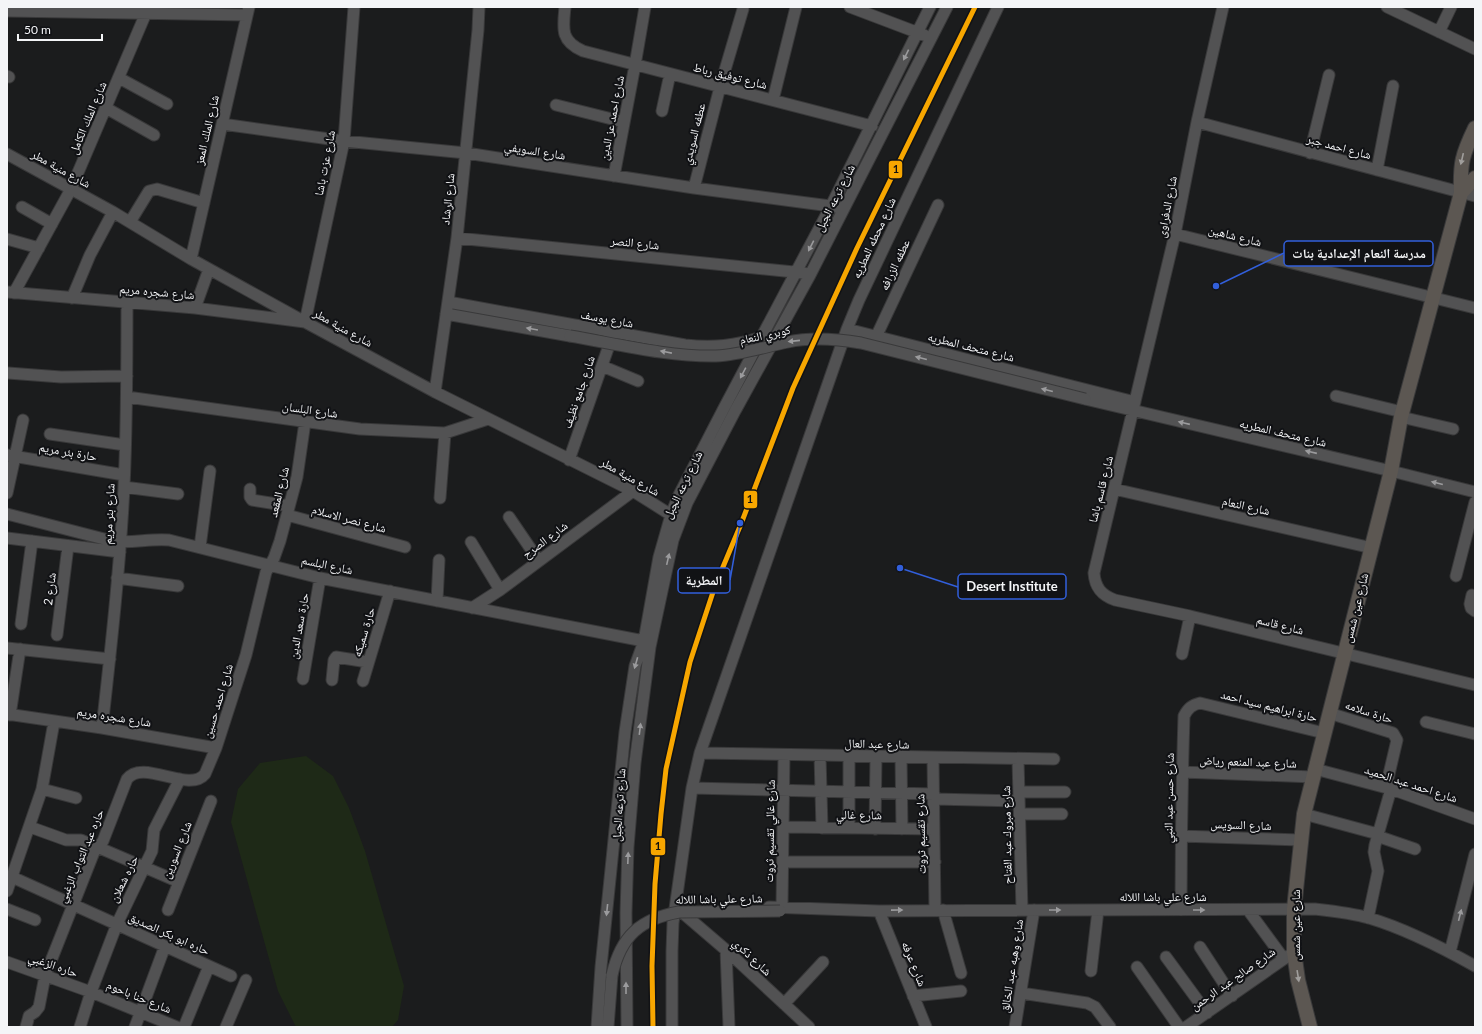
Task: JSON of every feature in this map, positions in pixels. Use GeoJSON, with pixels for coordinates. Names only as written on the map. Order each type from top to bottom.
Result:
{"type":"FeatureCollection","features":[{"type":"Feature","properties":{"kind":"main road","name":"شارع عين شمس"},"geometry":{"type":"LineString","coordinates":[[1310,1027],[1298,980],[1289,956],[1300,840],[1304,814],[1391,471],[1401,415],[1461,193],[1461,161],[1466,146],[1475,128]]}},
{"type":"Feature","properties":{"kind":"main road","name":"شارع عين شمس"},"geometry":{"type":"LineString","coordinates":[[1461,193],[1475,178]]}},
{"type":"Feature","properties":{"kind":"street","name":"شارع عزت باشا"},"geometry":{"type":"LineString","coordinates":[[305,322],[344,141],[354,7]]}},
{"type":"Feature","properties":{"kind":"street","name":"شارع الرشاد"},"geometry":{"type":"LineString","coordinates":[[435,392],[457,238],[479,7]]}},
{"type":"Feature","properties":{"kind":"street","name":"شارع توفيق رباط"},"geometry":{"type":"LineString","coordinates":[[565,7],[563,30],[566,40],[573,47],[583,51],[872,126]]}},
{"type":"Feature","properties":{"kind":"street","name":"شارع احمد عز الدين"},"geometry":{"type":"LineString","coordinates":[[614,176],[645,7]]}},
{"type":"Feature","properties":{"kind":"street"},"geometry":{"type":"LineString","coordinates":[[773,100],[796,7]]}},
{"type":"Feature","properties":{"kind":"street"},"geometry":{"type":"LineString","coordinates":[[851,7],[932,38]]}},
{"type":"Feature","properties":{"kind":"street","name":"شارع ترعه الجبل"},"geometry":{"type":"LineString","coordinates":[[597,1027],[601,967],[624,739],[635,666],[644,641],[660,557],[671,515],[694,465],[797,272],[872,126],[930,7]]}},
{"type":"Feature","properties":{"kind":"street","name":"شارع ترعه الجبل"},"geometry":{"type":"LineString","coordinates":[[626,1027],[626,913],[628,847],[635,763],[650,647],[668,560],[677,528],[687,503],[735,411],[810,274],[947,7]]}},
{"type":"Feature","properties":{"kind":"street","name":"شارع محطه المطريه"},"geometry":{"type":"LineString","coordinates":[[672,1027],[672,951],[674,923],[692,788],[700,753],[847,328],[998,7]]}},
{"type":"Feature","properties":{"kind":"street","name":"شارع الدفراوى"},"geometry":{"type":"LineString","coordinates":[[1134,406],[1175,234],[1197,122],[1223,7]]}},
{"type":"Feature","properties":{"kind":"street"},"geometry":{"type":"LineString","coordinates":[[1387,7],[1475,49]]}},
{"type":"Feature","properties":{"kind":"street"},"geometry":{"type":"LineString","coordinates":[[1439,32],[1451,7]]}},
{"type":"Feature","properties":{"kind":"street","name":"عطفه السويدي"},"geometry":{"type":"LineString","coordinates":[[694,188],[720,87],[743,9]]}},
{"type":"Feature","properties":{"kind":"street"},"geometry":{"type":"LineString","coordinates":[[7,11],[146,13],[248,11]]}},
{"type":"Feature","properties":{"kind":"street","name":"شارع الملك المعز"},"geometry":{"type":"LineString","coordinates":[[191,259],[248,11]]}},
{"type":"Feature","properties":{"kind":"street","name":"شارع الملك الكامل"},"geometry":{"type":"LineString","coordinates":[[11,292],[39,248],[71,189],[146,13]]}},
{"type":"Feature","properties":{"kind":"street"},"geometry":{"type":"LineString","coordinates":[[662,111],[670,74]]}},
{"type":"Feature","properties":{"kind":"street"},"geometry":{"type":"LineString","coordinates":[[1310,152],[1329,75]]}},
{"type":"Feature","properties":{"kind":"street"},"geometry":{"type":"LineString","coordinates":[[119,78],[167,104]]}},
{"type":"Feature","properties":{"kind":"street"},"geometry":{"type":"LineString","coordinates":[[1377,170],[1393,86]]}},
{"type":"Feature","properties":{"kind":"street"},"geometry":{"type":"LineString","coordinates":[[556,105],[624,122]]}},
{"type":"Feature","properties":{"kind":"street"},"geometry":{"type":"LineString","coordinates":[[106,108],[154,135]]}},
{"type":"Feature","properties":{"kind":"street","name":"شارع احمد جبر"},"geometry":{"type":"LineString","coordinates":[[1197,122],[1475,196]]}},
{"type":"Feature","properties":{"kind":"street","name":"شارع السويفي"},"geometry":{"type":"LineString","coordinates":[[222,124],[344,141],[466,153],[694,188],[844,208]]}},
{"type":"Feature","properties":{"kind":"street","name":"شارع منية مطر"},"geometry":{"type":"LineString","coordinates":[[7,154],[113,212],[191,259],[305,322],[435,392],[633,491],[671,515]]}},
{"type":"Feature","properties":{"kind":"street"},"geometry":{"type":"LineString","coordinates":[[130,222],[149,191],[153,189],[204,203]]}},
{"type":"Feature","properties":{"kind":"street","name":"عطفه الزرافه"},"geometry":{"type":"LineString","coordinates":[[876,337],[938,205]]}},
{"type":"Feature","properties":{"kind":"street"},"geometry":{"type":"LineString","coordinates":[[22,207],[52,224]]}},
{"type":"Feature","properties":{"kind":"street"},"geometry":{"type":"LineString","coordinates":[[72,298],[90,255],[113,212]]}},
{"type":"Feature","properties":{"kind":"street","name":"شارع شاهين"},"geometry":{"type":"LineString","coordinates":[[1175,234],[1475,308]]}},
{"type":"Feature","properties":{"kind":"street","name":"شارع النصر"},"geometry":{"type":"LineString","coordinates":[[457,238],[810,274]]}},
{"type":"Feature","properties":{"kind":"street"},"geometry":{"type":"LineString","coordinates":[[7,239],[39,248]]}},
{"type":"Feature","properties":{"kind":"street"},"geometry":{"type":"LineString","coordinates":[[195,308],[209,269]]}},
{"type":"Feature","properties":{"kind":"street","name":"شارع شجره مريم"},"geometry":{"type":"LineString","coordinates":[[11,292],[195,308],[305,322]]}},
{"type":"Feature","properties":{"kind":"street","name":"شارع بئر مريم"},"geometry":{"type":"LineString","coordinates":[[102,728],[110,659],[124,487],[127,397],[127,302]]}},
{"type":"Feature","properties":{"kind":"street","name":"شارع يوسف"},"geometry":{"type":"LineString","coordinates":[[448,302],[685,345],[705,347],[730,345],[762,337]]}},
{"type":"Feature","properties":{"kind":"street","name":"كوبري النعام"},"geometry":{"type":"LineString","coordinates":[[446,314],[694,356],[740,354],[790,341],[838,339],[861,343],[1085,400]]}},
{"type":"Feature","properties":{"kind":"street","name":"شارع متحف المطريه"},"geometry":{"type":"LineString","coordinates":[[847,328],[1134,406],[1475,492]]}},
{"type":"Feature","properties":{"kind":"street","name":"شارع جامع نظيف"},"geometry":{"type":"LineString","coordinates":[[569,460],[613,333]]}},
{"type":"Feature","properties":{"kind":"street"},"geometry":{"type":"LineString","coordinates":[[602,366],[638,381]]}},
{"type":"Feature","properties":{"kind":"street"},"geometry":{"type":"LineString","coordinates":[[8,373],[61,377],[127,376]]}},
{"type":"Feature","properties":{"kind":"street"},"geometry":{"type":"LineString","coordinates":[[1336,396],[1453,428]]}},
{"type":"Feature","properties":{"kind":"street","name":"شارع البلسان"},"geometry":{"type":"LineString","coordinates":[[127,397],[360,429],[445,433],[488,419]]}},
{"type":"Feature","properties":{"kind":"street","name":"شارع متحف المطريه"},"geometry":{"type":"LineString","coordinates":[[1085,400],[1134,406]]}},
{"type":"Feature","properties":{"kind":"street","name":"شارع قاسم باشا"},"geometry":{"type":"LineString","coordinates":[[1094,573],[1134,406]]}},
{"type":"Feature","properties":{"kind":"street"},"geometry":{"type":"LineString","coordinates":[[7,493],[11,456],[23,420]]}},
{"type":"Feature","properties":{"kind":"street","name":"شارع المقعد"},"geometry":{"type":"LineString","coordinates":[[270,564],[278,549],[297,477],[305,422]]}},
{"type":"Feature","properties":{"kind":"street"},"geometry":{"type":"LineString","coordinates":[[440,498],[445,433]]}},
{"type":"Feature","properties":{"kind":"street"},"geometry":{"type":"LineString","coordinates":[[50,434],[125,445]]}},
{"type":"Feature","properties":{"kind":"street","name":"حارة بئر مريم"},"geometry":{"type":"LineString","coordinates":[[11,456],[124,475]]}},
{"type":"Feature","properties":{"kind":"street"},"geometry":{"type":"LineString","coordinates":[[200,547],[210,471]]}},
{"type":"Feature","properties":{"kind":"street"},"geometry":{"type":"LineString","coordinates":[[124,487],[178,494]]}},
{"type":"Feature","properties":{"kind":"street","name":"شارع نصر الاسلام"},"geometry":{"type":"LineString","coordinates":[[250,489],[250,497],[252,500],[405,547]]}},
{"type":"Feature","properties":{"kind":"street","name":"شارع النعام"},"geometry":{"type":"LineString","coordinates":[[1114,489],[1372,548]]}},
{"type":"Feature","properties":{"kind":"street","name":"شارع الصرح"},"geometry":{"type":"LineString","coordinates":[[472,608],[500,590],[633,491]]}},
{"type":"Feature","properties":{"kind":"street"},"geometry":{"type":"LineString","coordinates":[[1456,576],[1475,502]]}},
{"type":"Feature","properties":{"kind":"street","name":"شارع البلسم"},"geometry":{"type":"LineString","coordinates":[[7,514],[89,536],[120,547],[155,539],[169,540],[270,564],[320,578],[644,641]]}},
{"type":"Feature","properties":{"kind":"street"},"geometry":{"type":"LineString","coordinates":[[509,517],[539,561]]}},
{"type":"Feature","properties":{"kind":"street"},"geometry":{"type":"LineString","coordinates":[[7,538],[68,546],[120,547]]}},
{"type":"Feature","properties":{"kind":"street"},"geometry":{"type":"LineString","coordinates":[[21,624],[32,541]]}},
{"type":"Feature","properties":{"kind":"street"},"geometry":{"type":"LineString","coordinates":[[472,542],[500,590]]}},
{"type":"Feature","properties":{"kind":"street","name":"شارع 2"},"geometry":{"type":"LineString","coordinates":[[57,635],[68,546]]}},
{"type":"Feature","properties":{"kind":"street"},"geometry":{"type":"LineString","coordinates":[[437,601],[439,560]]}},
{"type":"Feature","properties":{"kind":"street","name":"شارع احمد حسين"},"geometry":{"type":"LineString","coordinates":[[136,773],[142,772],[180,779],[198,779],[205,774],[216,748],[246,655],[263,583],[270,564]]}},
{"type":"Feature","properties":{"kind":"street","name":"شارع قاسم"},"geometry":{"type":"LineString","coordinates":[[1094,573],[1095,582],[1099,590],[1106,597],[1115,600],[1190,616],[1475,685]]}},
{"type":"Feature","properties":{"kind":"street"},"geometry":{"type":"LineString","coordinates":[[117,578],[178,586]]}},
{"type":"Feature","properties":{"kind":"street","name":"حارة سعد الدين"},"geometry":{"type":"LineString","coordinates":[[303,679],[320,578]]}},
{"type":"Feature","properties":{"kind":"street","name":"حارة سميكه"},"geometry":{"type":"LineString","coordinates":[[363,680],[390,591]]}},
{"type":"Feature","properties":{"kind":"street"},"geometry":{"type":"LineString","coordinates":[[1472,595],[1470,604],[1471,608],[1475,611]]}},
{"type":"Feature","properties":{"kind":"street"},"geometry":{"type":"LineString","coordinates":[[1182,654],[1190,616]]}},
{"type":"Feature","properties":{"kind":"street"},"geometry":{"type":"LineString","coordinates":[[7,648],[110,659]]}},
{"type":"Feature","properties":{"kind":"street"},"geometry":{"type":"LineString","coordinates":[[9,715],[20,649]]}},
{"type":"Feature","properties":{"kind":"street"},"geometry":{"type":"LineString","coordinates":[[332,680],[334,660],[336,657],[368,662]]}},
{"type":"Feature","properties":{"kind":"street","name":"شارع حسن عبد النبي"},"geometry":{"type":"LineString","coordinates":[[1181,910],[1180,836],[1184,716],[1187,710],[1193,705],[1200,703],[1207,705]]}},
{"type":"Feature","properties":{"kind":"street","name":"حارة ابراهيم سيد احمد"},"geometry":{"type":"LineString","coordinates":[[1207,705],[1324,733]]}},
{"type":"Feature","properties":{"kind":"street","name":"حارة سلامه"},"geometry":{"type":"LineString","coordinates":[[1329,713],[1393,733],[1397,740],[1374,852],[1378,871],[1368,918]]}},
{"type":"Feature","properties":{"kind":"street","name":"شارع شجره مريم"},"geometry":{"type":"LineString","coordinates":[[9,715],[102,728],[216,748]]}},
{"type":"Feature","properties":{"kind":"street"},"geometry":{"type":"LineString","coordinates":[[7,892],[12,878],[11,865],[30,826],[42,789],[54,722]]}},
{"type":"Feature","properties":{"kind":"street"},"geometry":{"type":"LineString","coordinates":[[1426,722],[1475,734]]}},
{"type":"Feature","properties":{"kind":"street","name":"شارع عبد العال"},"geometry":{"type":"LineString","coordinates":[[700,753],[1054,759]]}},
{"type":"Feature","properties":{"kind":"street","name":"شارع غالي تقسيم ثروت"},"geometry":{"type":"LineString","coordinates":[[781,909],[784,828],[784,755]]}},
{"type":"Feature","properties":{"kind":"street"},"geometry":{"type":"LineString","coordinates":[[820,756],[822,828]]}},
{"type":"Feature","properties":{"kind":"street"},"geometry":{"type":"LineString","coordinates":[[849,756],[849,828]]}},
{"type":"Feature","properties":{"kind":"street"},"geometry":{"type":"LineString","coordinates":[[875,829],[876,757]]}},
{"type":"Feature","properties":{"kind":"street"},"geometry":{"type":"LineString","coordinates":[[901,757],[902,829]]}},
{"type":"Feature","properties":{"kind":"street","name":"شارع تقسيم ثروت"},"geometry":{"type":"LineString","coordinates":[[933,758],[934,862],[939,910],[961,973]]}},
{"type":"Feature","properties":{"kind":"street","name":"شارع مبروك عبد الفتاح"},"geometry":{"type":"LineString","coordinates":[[1018,759],[1022,910]]}},
{"type":"Feature","properties":{"kind":"street","name":"شارع عبد المنعم رياض"},"geometry":{"type":"LineString","coordinates":[[1182,772],[1314,773]]}},
{"type":"Feature","properties":{"kind":"street","name":"حاره عبد التواب الزغبي"},"geometry":{"type":"LineString","coordinates":[[26,1027],[29,1016],[36,1012],[39,1007],[45,976],[94,852],[103,841],[127,779],[130,775],[136,773]]}},
{"type":"Feature","properties":{"kind":"street","name":"شارع احمد عبد الحميد"},"geometry":{"type":"LineString","coordinates":[[1314,773],[1388,788],[1475,819]]}},
{"type":"Feature","properties":{"kind":"street","name":"حاره شعلان"},"geometry":{"type":"LineString","coordinates":[[80,1027],[91,992],[117,924],[152,851],[154,830],[180,779]]}},
{"type":"Feature","properties":{"kind":"street"},"geometry":{"type":"LineString","coordinates":[[692,788],[875,792],[934,796],[1019,797],[1065,792]]}},
{"type":"Feature","properties":{"kind":"street"},"geometry":{"type":"LineString","coordinates":[[42,789],[76,798]]}},
{"type":"Feature","properties":{"kind":"street","name":"شارع السورين"},"geometry":{"type":"LineString","coordinates":[[168,910],[211,801]]}},
{"type":"Feature","properties":{"kind":"street"},"geometry":{"type":"LineString","coordinates":[[1020,814],[1062,814]]}},
{"type":"Feature","properties":{"kind":"street"},"geometry":{"type":"LineString","coordinates":[[1304,814],[1378,835],[1415,849]]}},
{"type":"Feature","properties":{"kind":"street"},"geometry":{"type":"LineString","coordinates":[[30,826],[66,840],[81,840],[98,849],[179,882]]}},
{"type":"Feature","properties":{"kind":"street","name":"شارع غالي"},"geometry":{"type":"LineString","coordinates":[[784,828],[934,829]]}},
{"type":"Feature","properties":{"kind":"street","name":"شارع السويس"},"geometry":{"type":"LineString","coordinates":[[1180,836],[1300,840]]}},
{"type":"Feature","properties":{"kind":"street"},"geometry":{"type":"LineString","coordinates":[[1450,952],[1475,854]]}},
{"type":"Feature","properties":{"kind":"street"},"geometry":{"type":"LineString","coordinates":[[783,862],[934,862]]}},
{"type":"Feature","properties":{"kind":"street","name":"حاره ابو بكر الصديق"},"geometry":{"type":"LineString","coordinates":[[12,878],[231,976]]}},
{"type":"Feature","properties":{"kind":"street","name":"شارع علي باشا اللاله"},"geometry":{"type":"LineString","coordinates":[[676,908],[879,911],[1294,909],[1339,912],[1368,918],[1410,933],[1475,966]]}},
{"type":"Feature","properties":{"kind":"street","name":"شارع ذكري"},"geometry":{"type":"LineString","coordinates":[[676,908],[726,950],[809,1027]]}},
{"type":"Feature","properties":{"kind":"street"},"geometry":{"type":"LineString","coordinates":[[7,909],[35,920]]}},
{"type":"Feature","properties":{"kind":"street","name":"شارع علي باشا اللاله"},"geometry":{"type":"LineString","coordinates":[[608,1027],[612,975],[615,962],[625,942],[639,926],[651,919],[678,912],[781,909]]}},
{"type":"Feature","properties":{"kind":"street","name":"شارع وهبه عبد الخالق"},"geometry":{"type":"LineString","coordinates":[[1016,1027],[1034,910]]}},
{"type":"Feature","properties":{"kind":"street"},"geometry":{"type":"LineString","coordinates":[[1091,971],[1098,910]]}},
{"type":"Feature","properties":{"kind":"street"},"geometry":{"type":"LineString","coordinates":[[1248,910],[1289,956]]}},
{"type":"Feature","properties":{"kind":"street","name":"شارع عرفه"},"geometry":{"type":"LineString","coordinates":[[879,911],[926,1027]]}},
{"type":"Feature","properties":{"kind":"street"},"geometry":{"type":"LineString","coordinates":[[134,1027],[165,946]]}},
{"type":"Feature","properties":{"kind":"street"},"geometry":{"type":"LineString","coordinates":[[1200,947],[1232,996]]}},
{"type":"Feature","properties":{"kind":"street"},"geometry":{"type":"LineString","coordinates":[[726,950],[729,1027]]}},
{"type":"Feature","properties":{"kind":"street","name":"شارع صالح عبد الرحمن"},"geometry":{"type":"LineString","coordinates":[[1186,1027],[1289,956]]}},
{"type":"Feature","properties":{"kind":"street"},"geometry":{"type":"LineString","coordinates":[[1166,957],[1207,1013]]}},
{"type":"Feature","properties":{"kind":"street","name":"حاره الزغبي"},"geometry":{"type":"LineString","coordinates":[[7,962],[91,992]]}},
{"type":"Feature","properties":{"kind":"street"},"geometry":{"type":"LineString","coordinates":[[784,1004],[823,962]]}},
{"type":"Feature","properties":{"kind":"street"},"geometry":{"type":"LineString","coordinates":[[184,1027],[209,966]]}},
{"type":"Feature","properties":{"kind":"street"},"geometry":{"type":"LineString","coordinates":[[1137,967],[1179,1027]]}},
{"type":"Feature","properties":{"kind":"street"},"geometry":{"type":"LineString","coordinates":[[226,1027],[246,980]]}},
{"type":"Feature","properties":{"kind":"street"},"geometry":{"type":"LineString","coordinates":[[913,996],[961,991]]}},
{"type":"Feature","properties":{"kind":"street","name":"شارع حنا باحوم"},"geometry":{"type":"LineString","coordinates":[[91,992],[177,1027]]}},
{"type":"Feature","properties":{"kind":"street"},"geometry":{"type":"LineString","coordinates":[[1021,993],[1087,1003],[1095,1007],[1110,1027]]}},
{"type":"Feature","properties":{"kind":"green space"},"geometry":{"type":"Polygon","coordinates":[[[306,756],[333,776],[349,808],[365,851],[404,986],[398,1020],[392,1027],[296,1027],[278,991],[231,822],[238,789],[260,763],[306,756]]]}},
{"type":"Feature","properties":{"kind":"transit line","name":"1"},"geometry":{"type":"LineString","coordinates":[[653,1027],[652,966],[655,884],[661,814],[666,769],[690,662],[715,586],[741,524],[793,388],[857,248],[975,7]]}},
{"type":"Feature","properties":{"kind":"place","name":"مدرسة النعام الإعدادية بنات"},"geometry":{"type":"Point","coordinates":[1216,286]}},
{"type":"Feature","properties":{"kind":"place","name":"المطرية"},"geometry":{"type":"Point","coordinates":[740,523]}},
{"type":"Feature","properties":{"kind":"place","name":"Desert Institute"},"geometry":{"type":"Point","coordinates":[900,568]}}]}
